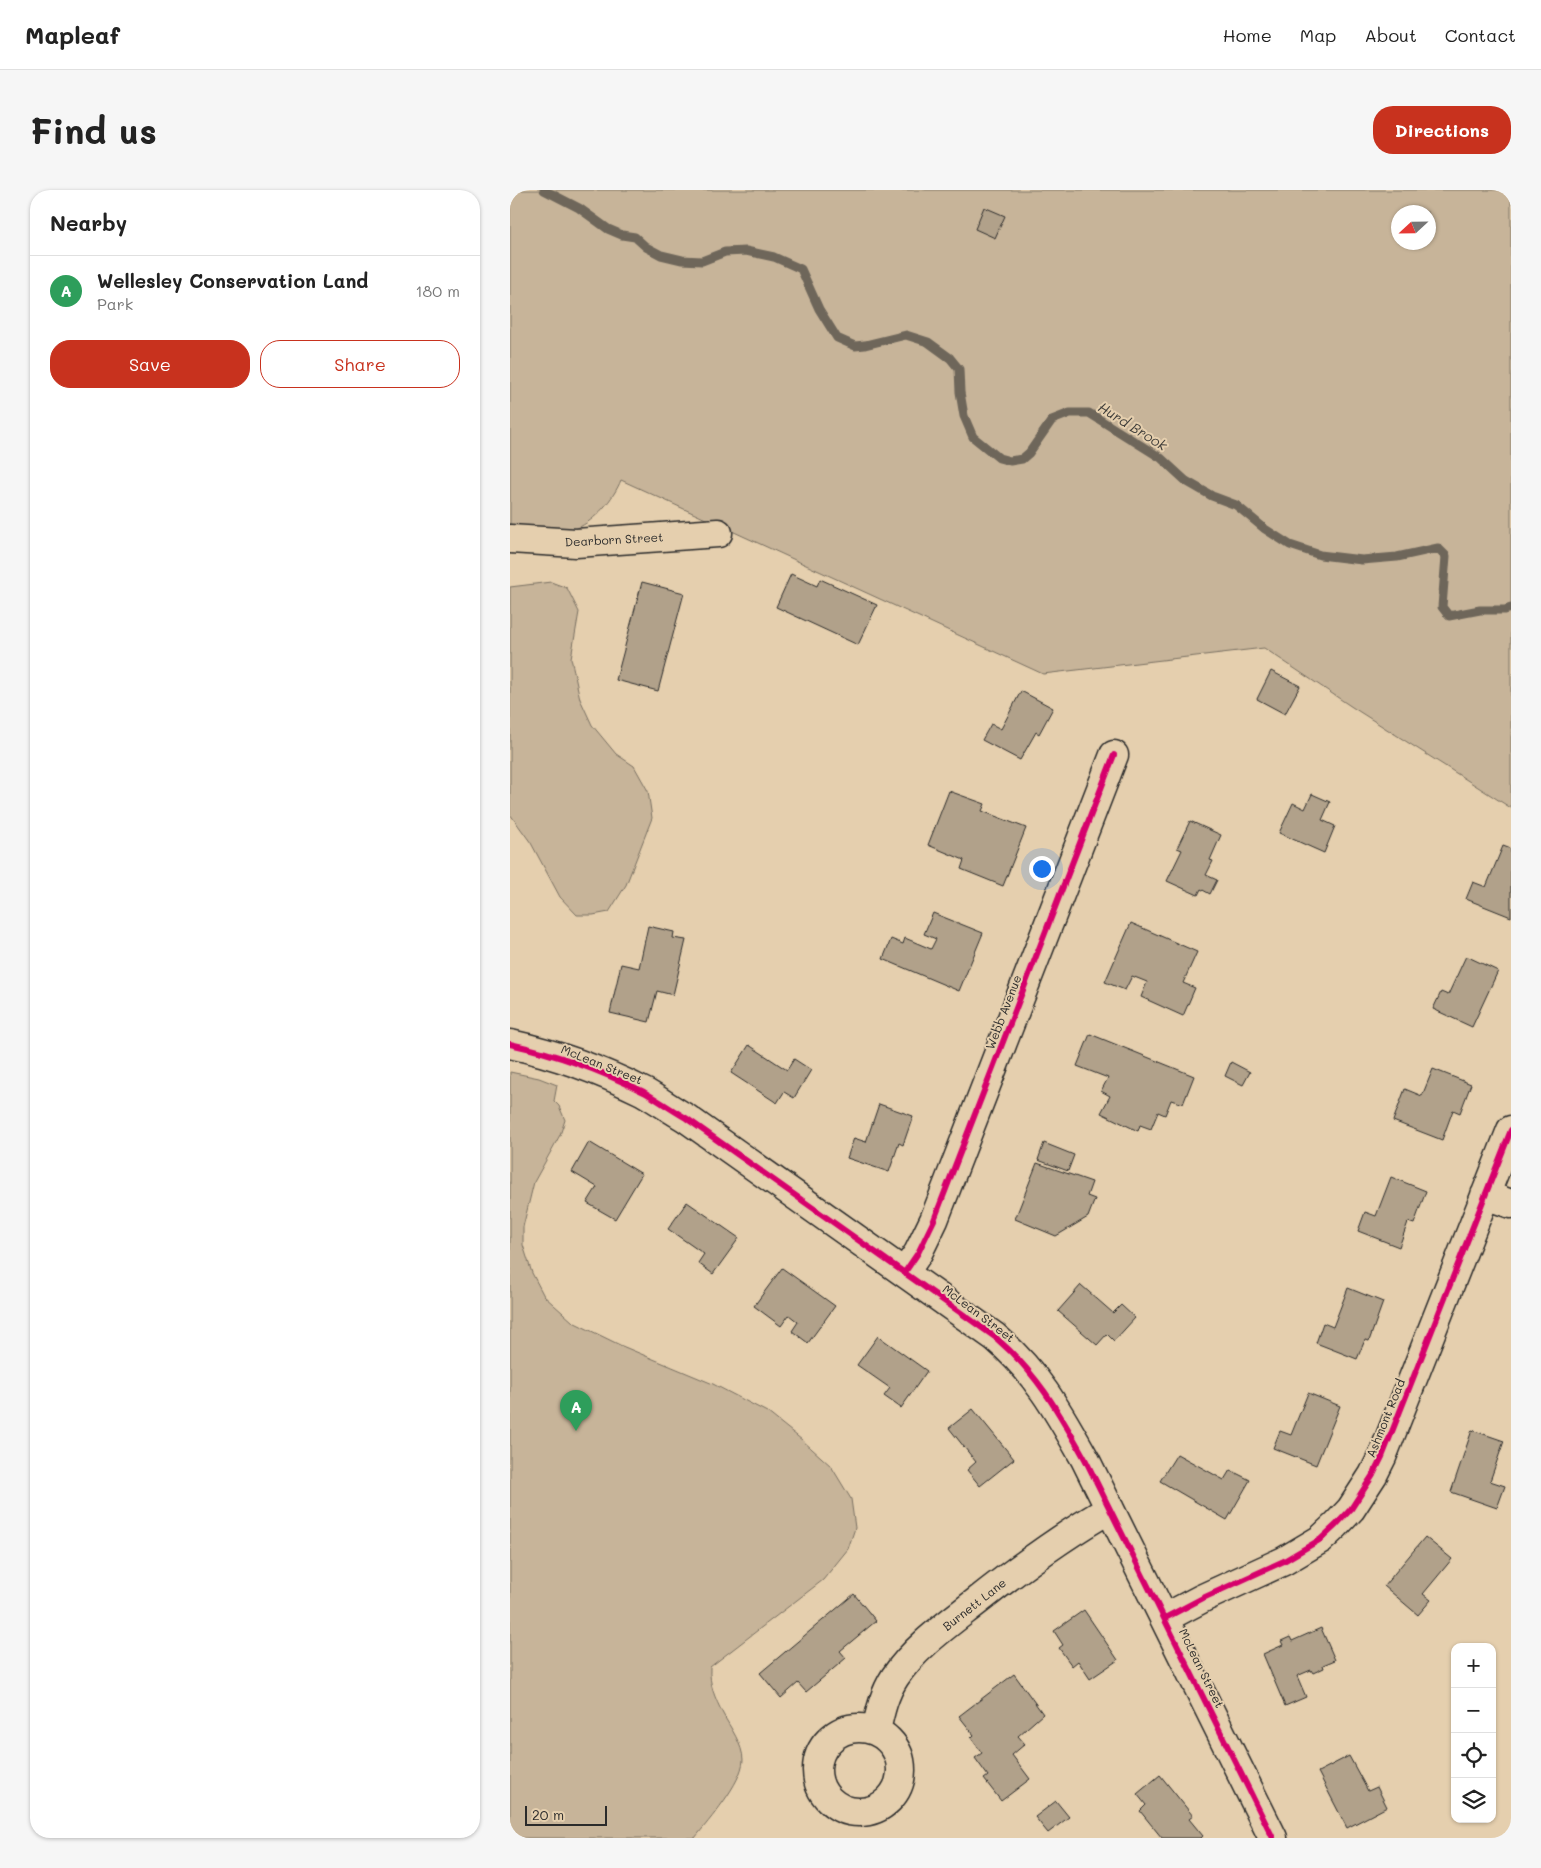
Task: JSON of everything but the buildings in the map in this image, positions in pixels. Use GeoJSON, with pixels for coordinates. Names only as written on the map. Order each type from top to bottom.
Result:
{"type":"FeatureCollection","features":[{"type":"Feature","properties":{"kind":"street","name":"Dearborn Street"},"geometry":{"type":"LineString","coordinates":[[510,539],[576,543],[718,534]]}},
{"type":"Feature","properties":{"kind":"street","name":"Webb Avenue"},"geometry":{"type":"LineString","coordinates":[[905,1272],[918,1253],[934,1220],[1114,756]]}},
{"type":"Feature","properties":{"kind":"street","name":"McLean Street"},"geometry":{"type":"LineString","coordinates":[[510,1044],[577,1063],[645,1093],[686,1118],[995,1337],[1027,1368],[1064,1422],[1110,1509],[1273,1838]]}},
{"type":"Feature","properties":{"kind":"street","name":"Ashmont Road"},"geometry":{"type":"LineString","coordinates":[[1165,1618],[1303,1551],[1336,1525],[1351,1509],[1382,1457],[1511,1130]]}},
{"type":"Feature","properties":{"kind":"street"},"geometry":{"type":"LineString","coordinates":[[1486,1195],[1511,1204]]}},
{"type":"Feature","properties":{"kind":"street","name":"Burnett Lane"},"geometry":{"type":"LineString","coordinates":[[876,1731],[882,1706],[895,1677],[929,1640],[1040,1552],[1074,1529],[1110,1509]]}},
{"type":"Feature","properties":{"kind":"shaded area"},"geometry":{"type":"Polygon","coordinates":[[[510,190],[1511,190],[1511,808],[1352,707],[1264,648],[1043,674],[621,480],[614,494],[603,508],[584,525],[562,532],[510,535],[510,190]]]}},
{"type":"Feature","properties":{"kind":"shaded area"},"geometry":{"type":"Polygon","coordinates":[[[551,582],[567,588],[579,612],[571,658],[580,699],[592,725],[616,754],[634,766],[648,791],[652,818],[626,885],[609,912],[593,915],[577,915],[560,897],[531,843],[510,814],[510,587],[551,582]]]}},
{"type":"Feature","properties":{"kind":"shaded area"},"geometry":{"type":"Polygon","coordinates":[[[510,1072],[539,1078],[557,1085],[554,1101],[559,1106],[565,1120],[560,1135],[534,1182],[523,1227],[523,1245],[532,1273],[544,1296],[573,1322],[622,1346],[713,1384],[767,1412],[831,1466],[851,1499],[855,1528],[848,1549],[823,1580],[710,1667],[710,1680],[715,1697],[739,1742],[743,1760],[731,1790],[695,1838],[510,1838],[510,1072]]]}},
{"type":"Feature","properties":{"kind":"waterway","name":"Hurd Brook"},"geometry":{"type":"LineString","coordinates":[[544,190],[579,208],[608,229],[622,235],[635,237],[646,247],[661,255],[682,260],[702,261],[725,252],[746,251],[774,257],[801,269],[819,309],[837,338],[855,346],[906,335],[928,342],[950,358],[959,369],[964,416],[973,437],[999,458],[1010,461],[1022,459],[1029,453],[1052,420],[1070,413],[1089,413],[1161,458],[1186,481],[1212,496],[1236,505],[1265,529],[1290,545],[1320,555],[1362,560],[1397,557],[1438,548],[1446,556],[1442,607],[1449,616],[1480,610],[1505,610],[1511,608]]}},
{"type":"Feature","properties":{"kind":"cycle path"},"geometry":{"type":"LineString","coordinates":[[905,1272],[918,1253],[934,1220],[1114,755]]}},
{"type":"Feature","properties":{"kind":"cycle path"},"geometry":{"type":"LineString","coordinates":[[510,1044],[578,1064],[612,1077],[649,1095],[686,1118],[995,1337],[1010,1351],[1046,1394],[1085,1459],[1273,1838]]}},
{"type":"Feature","properties":{"kind":"cycle path"},"geometry":{"type":"LineString","coordinates":[[1165,1618],[1203,1598],[1284,1561],[1321,1539],[1351,1509],[1382,1457],[1511,1130]]}},
{"type":"Feature","properties":{"kind":"place","name":"Wellesley Conservation Land"},"geometry":{"type":"Point","coordinates":[576,1431]}}]}
